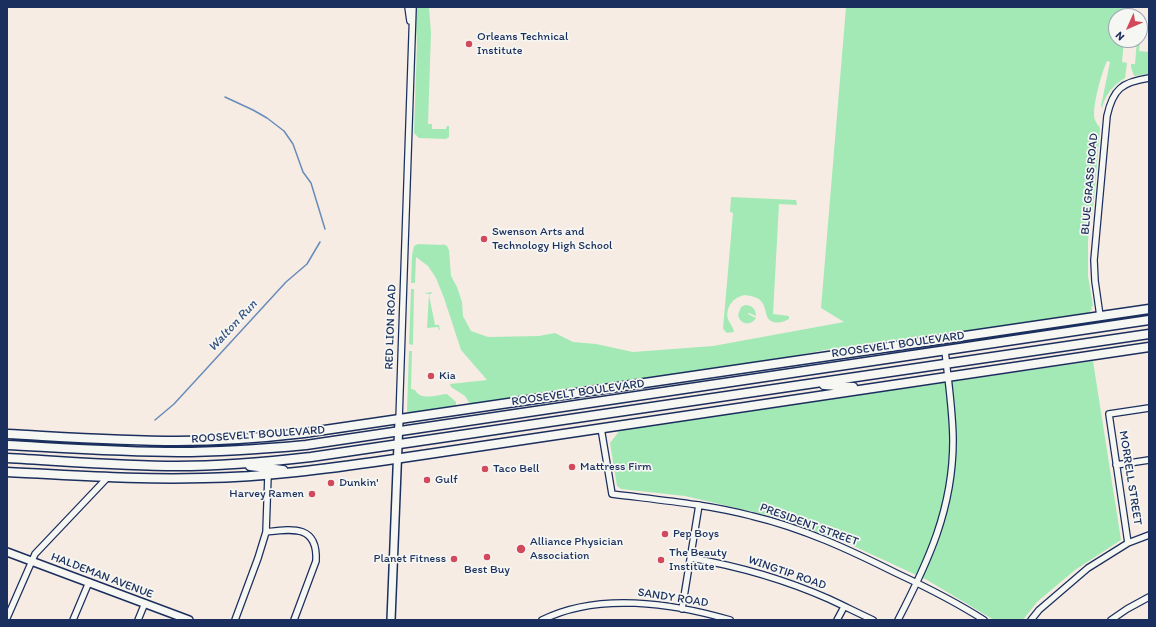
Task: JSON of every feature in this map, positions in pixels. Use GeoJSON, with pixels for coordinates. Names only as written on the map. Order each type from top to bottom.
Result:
{"type":"FeatureCollection","features":[{"type":"Feature","properties":{"kind":"highway","name":"ROOSEVELT BOULEVARD"},"geometry":{"type":"LineString","coordinates":[[7,434],[159,441],[203,441],[279,436],[525,402],[1149,309]]}},
{"type":"Feature","properties":{"kind":"highway","name":"ROOSEVELT BOULEVARD"},"geometry":{"type":"LineString","coordinates":[[7,445],[178,452],[229,451],[312,444],[1149,320]]}},
{"type":"Feature","properties":{"kind":"highway","name":"ROOSEVELT BOULEVARD"},"geometry":{"type":"LineString","coordinates":[[7,458],[178,466],[311,458],[1149,334]]}},
{"type":"Feature","properties":{"kind":"highway"},"geometry":{"type":"LineString","coordinates":[[7,472],[178,479],[268,475],[298,472],[396,459],[1149,347]]}},
{"type":"Feature","properties":{"kind":"highway"},"geometry":{"type":"LineString","coordinates":[[716,384],[759,367]]}},
{"type":"Feature","properties":{"kind":"highway"},"geometry":{"type":"LineString","coordinates":[[808,384],[869,389]]}},
{"type":"Feature","properties":{"kind":"highway"},"geometry":{"type":"LineString","coordinates":[[525,402],[576,405]]}},
{"type":"Feature","properties":{"kind":"highway"},"geometry":{"type":"LineString","coordinates":[[229,451],[279,436]]}},
{"type":"Feature","properties":{"kind":"highway"},"geometry":{"type":"LineString","coordinates":[[230,464],[298,472]]}},
{"type":"Feature","properties":{"kind":"main road","name":"RED LION ROAD"},"geometry":{"type":"LineString","coordinates":[[390,620],[396,459],[399,420]]}},
{"type":"Feature","properties":{"kind":"main road","name":"HALDEMAN AVENUE"},"geometry":{"type":"LineString","coordinates":[[7,552],[190,620]]}},
{"type":"Feature","properties":{"kind":"street","name":"RED LION ROAD"},"geometry":{"type":"LineString","coordinates":[[408,7],[411,35]]}},
{"type":"Feature","properties":{"kind":"street","name":"RED LION ROAD"},"geometry":{"type":"LineString","coordinates":[[399,420],[413,7]]}},
{"type":"Feature","properties":{"kind":"street","name":"BLUE GRASS ROAD"},"geometry":{"type":"LineString","coordinates":[[1100,316],[1096,292],[1094,260],[1108,116],[1111,102],[1119,89],[1130,81],[1149,78]]}},
{"type":"Feature","properties":{"kind":"street"},"geometry":{"type":"LineString","coordinates":[[898,620],[917,583],[943,517],[949,483],[953,429],[945,350]]}},
{"type":"Feature","properties":{"kind":"street","name":"MORRELL STREET"},"geometry":{"type":"LineString","coordinates":[[1128,543],[1109,414],[1149,408]]}},
{"type":"Feature","properties":{"kind":"street","name":"PRESIDENT STREET"},"geometry":{"type":"LineString","coordinates":[[601,428],[612,494],[699,505],[753,516],[799,531],[842,547],[917,583],[984,620]]}},
{"type":"Feature","properties":{"kind":"street"},"geometry":{"type":"LineString","coordinates":[[1116,465],[1149,460]]}},
{"type":"Feature","properties":{"kind":"street"},"geometry":{"type":"LineString","coordinates":[[235,620],[266,532],[268,475]]}},
{"type":"Feature","properties":{"kind":"street"},"geometry":{"type":"LineString","coordinates":[[7,618],[36,552],[108,477]]}},
{"type":"Feature","properties":{"kind":"street"},"geometry":{"type":"LineString","coordinates":[[682,609],[699,505]]}},
{"type":"Feature","properties":{"kind":"street"},"geometry":{"type":"LineString","coordinates":[[266,532],[292,529],[299,530],[306,534],[315,547],[316,561],[294,620]]}},
{"type":"Feature","properties":{"kind":"street"},"geometry":{"type":"LineString","coordinates":[[1031,620],[1039,610],[1088,568],[1128,543],[1149,535]]}},
{"type":"Feature","properties":{"kind":"street","name":"WINGTIP ROAD"},"geometry":{"type":"LineString","coordinates":[[691,558],[766,576],[829,599],[873,620]]}},
{"type":"Feature","properties":{"kind":"street"},"geometry":{"type":"LineString","coordinates":[[73,620],[89,582]]}},
{"type":"Feature","properties":{"kind":"street"},"geometry":{"type":"LineString","coordinates":[[1111,620],[1149,596]]}},
{"type":"Feature","properties":{"kind":"street","name":"SANDY ROAD"},"geometry":{"type":"LineString","coordinates":[[542,620],[579,608],[626,602],[655,604],[730,620]]}},
{"type":"Feature","properties":{"kind":"street"},"geometry":{"type":"LineString","coordinates":[[138,620],[145,603]]}},
{"type":"Feature","properties":{"kind":"street"},"geometry":{"type":"LineString","coordinates":[[837,620],[844,607]]}},
{"type":"Feature","properties":{"kind":"green space"},"geometry":{"type":"Polygon","coordinates":[[[415,7],[429,7],[431,33],[428,124],[432,124],[432,129],[446,129],[447,126],[449,126],[449,137],[446,139],[419,138],[414,133],[417,45],[415,7]]]}},
{"type":"Feature","properties":{"kind":"green space"},"geometry":{"type":"Polygon","coordinates":[[[846,7],[1126,7],[1108,8],[1108,48],[1123,48],[1122,62],[1127,63],[1125,78],[1110,91],[1102,108],[1101,106],[1110,62],[1107,61],[1102,73],[1094,108],[1095,120],[1100,128],[1094,199],[1088,240],[1088,276],[1093,306],[1091,307],[1092,309],[1089,313],[1084,315],[830,349],[769,361],[592,388],[542,393],[471,406],[465,396],[451,387],[450,384],[487,380],[461,350],[436,278],[428,266],[416,257],[415,283],[411,283],[412,255],[414,246],[418,244],[443,244],[447,246],[449,250],[451,276],[457,287],[462,302],[463,316],[471,331],[488,337],[539,336],[555,333],[573,342],[596,344],[633,352],[713,346],[844,322],[821,308],[846,7]]]}},
{"type":"Feature","properties":{"kind":"green space"},"geometry":{"type":"Polygon","coordinates":[[[1136,48],[1139,48],[1139,51],[1149,52],[1149,74],[1134,76],[1131,64],[1135,64],[1136,48]]]}},
{"type":"Feature","properties":{"kind":"green space"},"geometry":{"type":"Polygon","coordinates":[[[731,197],[796,200],[797,205],[779,204],[773,314],[789,316],[789,319],[780,322],[771,321],[768,319],[761,301],[757,298],[746,295],[735,299],[728,308],[727,316],[734,332],[727,333],[723,329],[733,213],[730,212],[731,197]]]}},
{"type":"Feature","properties":{"kind":"green space"},"geometry":{"type":"Polygon","coordinates":[[[411,289],[414,289],[413,345],[409,344],[411,289]]]}},
{"type":"Feature","properties":{"kind":"green space"},"geometry":{"type":"Polygon","coordinates":[[[433,292],[429,295],[435,325],[439,325],[440,330],[438,327],[427,328],[429,294],[424,293],[433,292]]]}},
{"type":"Feature","properties":{"kind":"green space"},"geometry":{"type":"Polygon","coordinates":[[[745,305],[752,307],[756,314],[756,316],[749,313],[748,314],[756,318],[751,323],[741,321],[738,315],[741,307],[745,305]]]}},
{"type":"Feature","properties":{"kind":"green space"},"geometry":{"type":"Polygon","coordinates":[[[409,351],[412,351],[411,389],[425,396],[447,394],[456,402],[456,408],[423,413],[422,411],[408,413],[409,351]]]}},
{"type":"Feature","properties":{"kind":"green space"},"geometry":{"type":"Polygon","coordinates":[[[1093,361],[1121,540],[1075,570],[1037,602],[1023,620],[994,620],[927,580],[847,543],[775,517],[685,496],[621,489],[617,486],[610,443],[620,430],[1093,361]]]}},
{"type":"Feature","properties":{"kind":"waterway","name":"Walton Run"},"geometry":{"type":"LineString","coordinates":[[225,97],[267,118],[284,131],[293,144],[303,172],[311,183],[325,229]]}},
{"type":"Feature","properties":{"kind":"waterway","name":"Walton Run"},"geometry":{"type":"LineString","coordinates":[[155,420],[174,404],[286,282],[307,264],[320,242]]}},
{"type":"Feature","properties":{"kind":"place","name":"Orleans Technical Institute"},"geometry":{"type":"Point","coordinates":[469,44]}},
{"type":"Feature","properties":{"kind":"place","name":"Swenson Arts and Technology High School"},"geometry":{"type":"Point","coordinates":[484,239]}},
{"type":"Feature","properties":{"kind":"place","name":"Kia"},"geometry":{"type":"Point","coordinates":[431,376]}},
{"type":"Feature","properties":{"kind":"place","name":"Mattress Firm"},"geometry":{"type":"Point","coordinates":[572,467]}},
{"type":"Feature","properties":{"kind":"place","name":"Taco Bell"},"geometry":{"type":"Point","coordinates":[485,469]}},
{"type":"Feature","properties":{"kind":"place","name":"Gulf"},"geometry":{"type":"Point","coordinates":[427,480]}},
{"type":"Feature","properties":{"kind":"place","name":"Dunkin'"},"geometry":{"type":"Point","coordinates":[331,483]}},
{"type":"Feature","properties":{"kind":"place","name":"Harvey Ramen"},"geometry":{"type":"Point","coordinates":[312,494]}},
{"type":"Feature","properties":{"kind":"place","name":"Pep Boys"},"geometry":{"type":"Point","coordinates":[665,534]}},
{"type":"Feature","properties":{"kind":"place","name":"Alliance Physician Association"},"geometry":{"type":"Point","coordinates":[521,549]}},
{"type":"Feature","properties":{"kind":"place","name":"Best Buy"},"geometry":{"type":"Point","coordinates":[487,557]}},
{"type":"Feature","properties":{"kind":"place","name":"Planet Fitness"},"geometry":{"type":"Point","coordinates":[454,559]}},
{"type":"Feature","properties":{"kind":"place","name":"The Beauty Institute"},"geometry":{"type":"Point","coordinates":[661,560]}}]}
